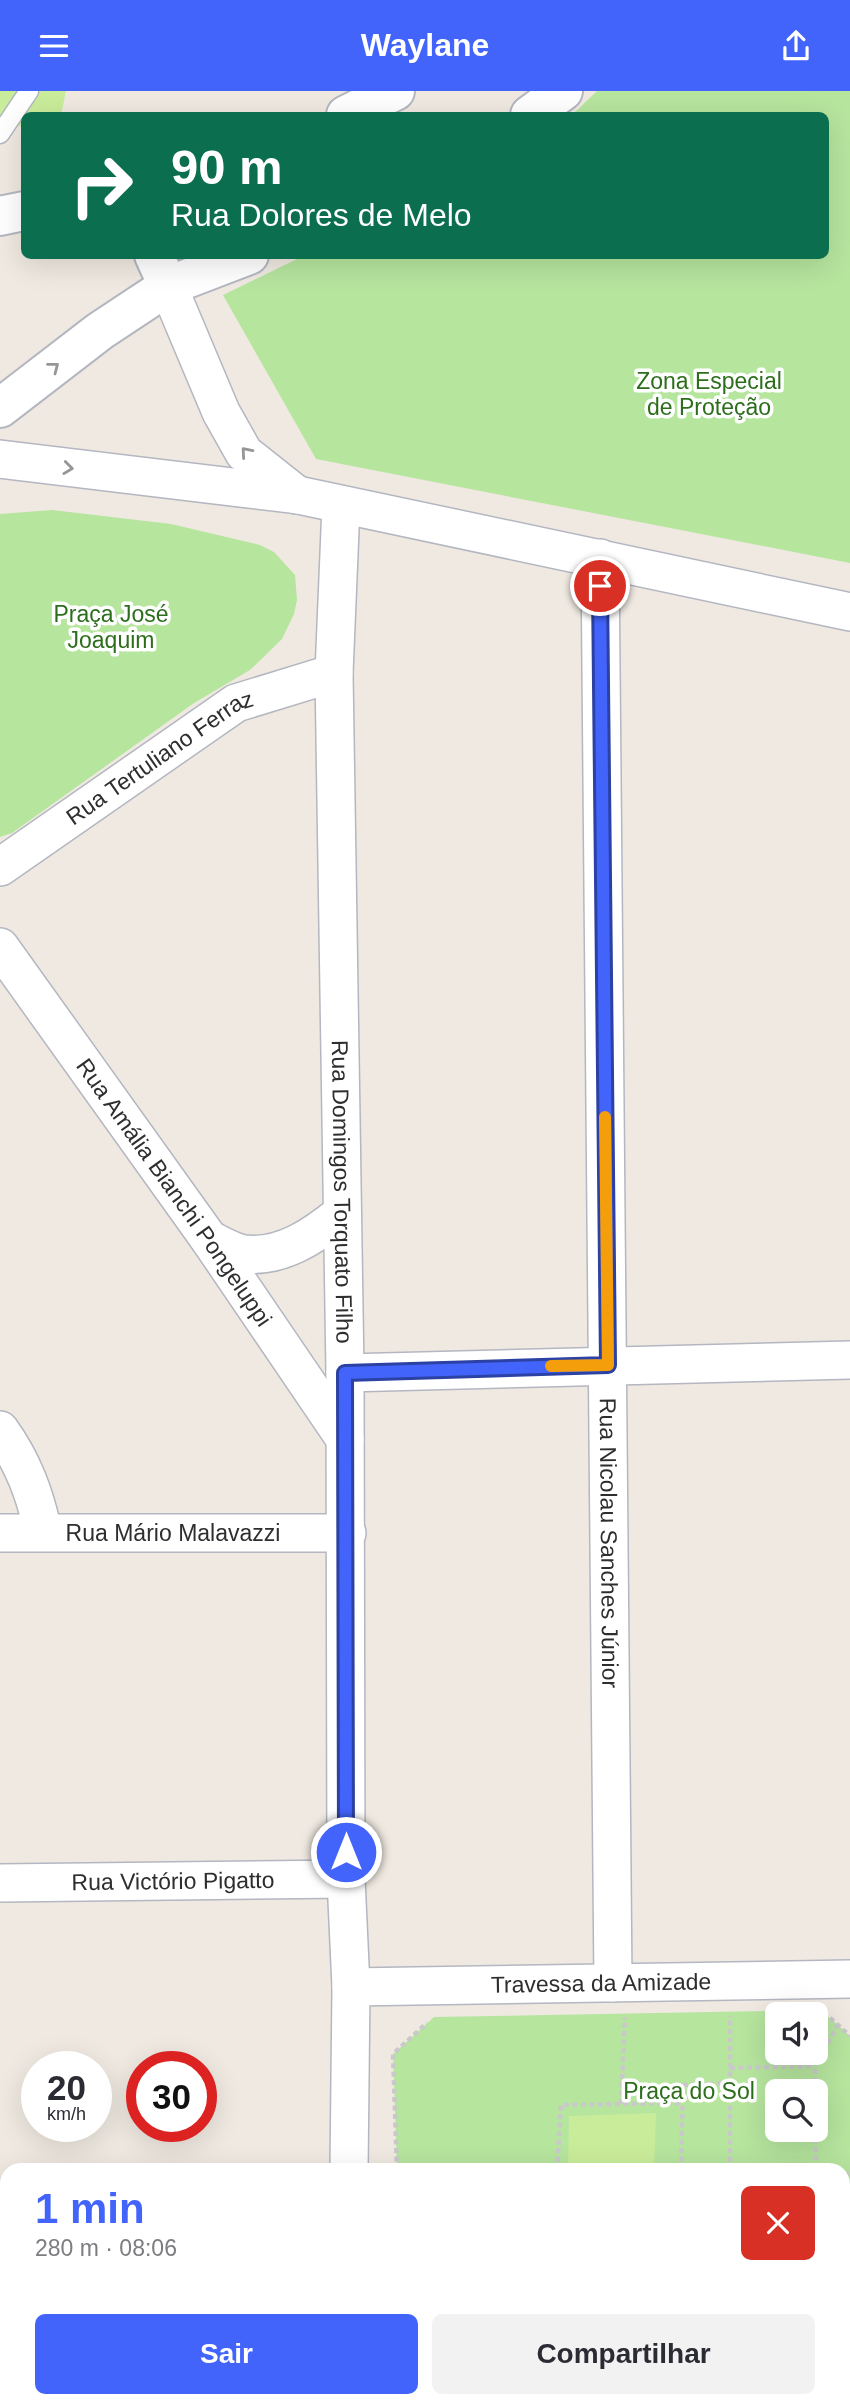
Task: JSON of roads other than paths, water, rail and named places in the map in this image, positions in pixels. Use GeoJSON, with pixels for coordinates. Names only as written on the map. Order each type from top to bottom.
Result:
{"type":"FeatureCollection","features":[{"type":"Feature","properties":{"kind":"main road"},"geometry":{"type":"LineString","coordinates":[[352,112],[395,91]]}},
{"type":"Feature","properties":{"kind":"main road"},"geometry":{"type":"LineString","coordinates":[[534,112],[563,91]]}},
{"type":"Feature","properties":{"kind":"main road"},"geometry":{"type":"LineString","coordinates":[[0,216],[21,212]]}},
{"type":"Feature","properties":{"kind":"main road"},"geometry":{"type":"LineString","coordinates":[[0,408],[100,331],[161,271],[227,259]]}},
{"type":"Feature","properties":{"kind":"street"},"geometry":{"type":"LineString","coordinates":[[161,271],[221,412],[244,453],[298,495]]}},
{"type":"Feature","properties":{"kind":"street"},"geometry":{"type":"LineString","coordinates":[[0,459],[298,495],[850,612]]}},
{"type":"Feature","properties":{"kind":"street","name":"Rua Domingos Torquato Filho"},"geometry":{"type":"LineString","coordinates":[[341,506],[334,673],[347,1533],[346,1879],[351,1987],[349,2163]]}},
{"type":"Feature","properties":{"kind":"street","name":"Rua Nicolau Sanches Júnior"},"geometry":{"type":"LineString","coordinates":[[600,558],[608,1365],[619,1998]]}},
{"type":"Feature","properties":{"kind":"street","name":"Rua Tertuliano Ferraz"},"geometry":{"type":"LineString","coordinates":[[0,867],[236,703],[334,673]]}},
{"type":"Feature","properties":{"kind":"street","name":"Rua Amália Bianchi Pongeluppi"},"geometry":{"type":"LineString","coordinates":[[0,947],[209,1239],[345,1439]]}},
{"type":"Feature","properties":{"kind":"street"},"geometry":{"type":"LineString","coordinates":[[209,1239],[242,1254],[270,1253],[301,1244],[342,1213]]}},
{"type":"Feature","properties":{"kind":"street"},"geometry":{"type":"LineString","coordinates":[[345,1373],[850,1360]]}},
{"type":"Feature","properties":{"kind":"street"},"geometry":{"type":"LineString","coordinates":[[0,1430],[14,1450],[36,1496],[43,1532]]}},
{"type":"Feature","properties":{"kind":"street","name":"Rua Mário Malavazzi"},"geometry":{"type":"LineString","coordinates":[[0,1533],[347,1533]]}},
{"type":"Feature","properties":{"kind":"street","name":"Rua Victório Pigatto"},"geometry":{"type":"LineString","coordinates":[[0,1883],[346,1879]]}},
{"type":"Feature","properties":{"kind":"street","name":"Travessa da Amizade"},"geometry":{"type":"LineString","coordinates":[[351,1987],[619,1998],[850,1979]]}},
{"type":"Feature","properties":{"kind":"lane"},"geometry":{"type":"LineString","coordinates":[[0,134],[29,91]]}},
{"type":"Feature","properties":{"kind":"park label","name":"Zona Especial de Proteção"},"geometry":{"type":"Point","coordinates":[709,394]}},
{"type":"Feature","properties":{"kind":"park label","name":"Praça José Joaquim"},"geometry":{"type":"Point","coordinates":[111,627]}},
{"type":"Feature","properties":{"kind":"park label","name":"Praça do Sol"},"geometry":{"type":"Point","coordinates":[689,2091]}}]}
